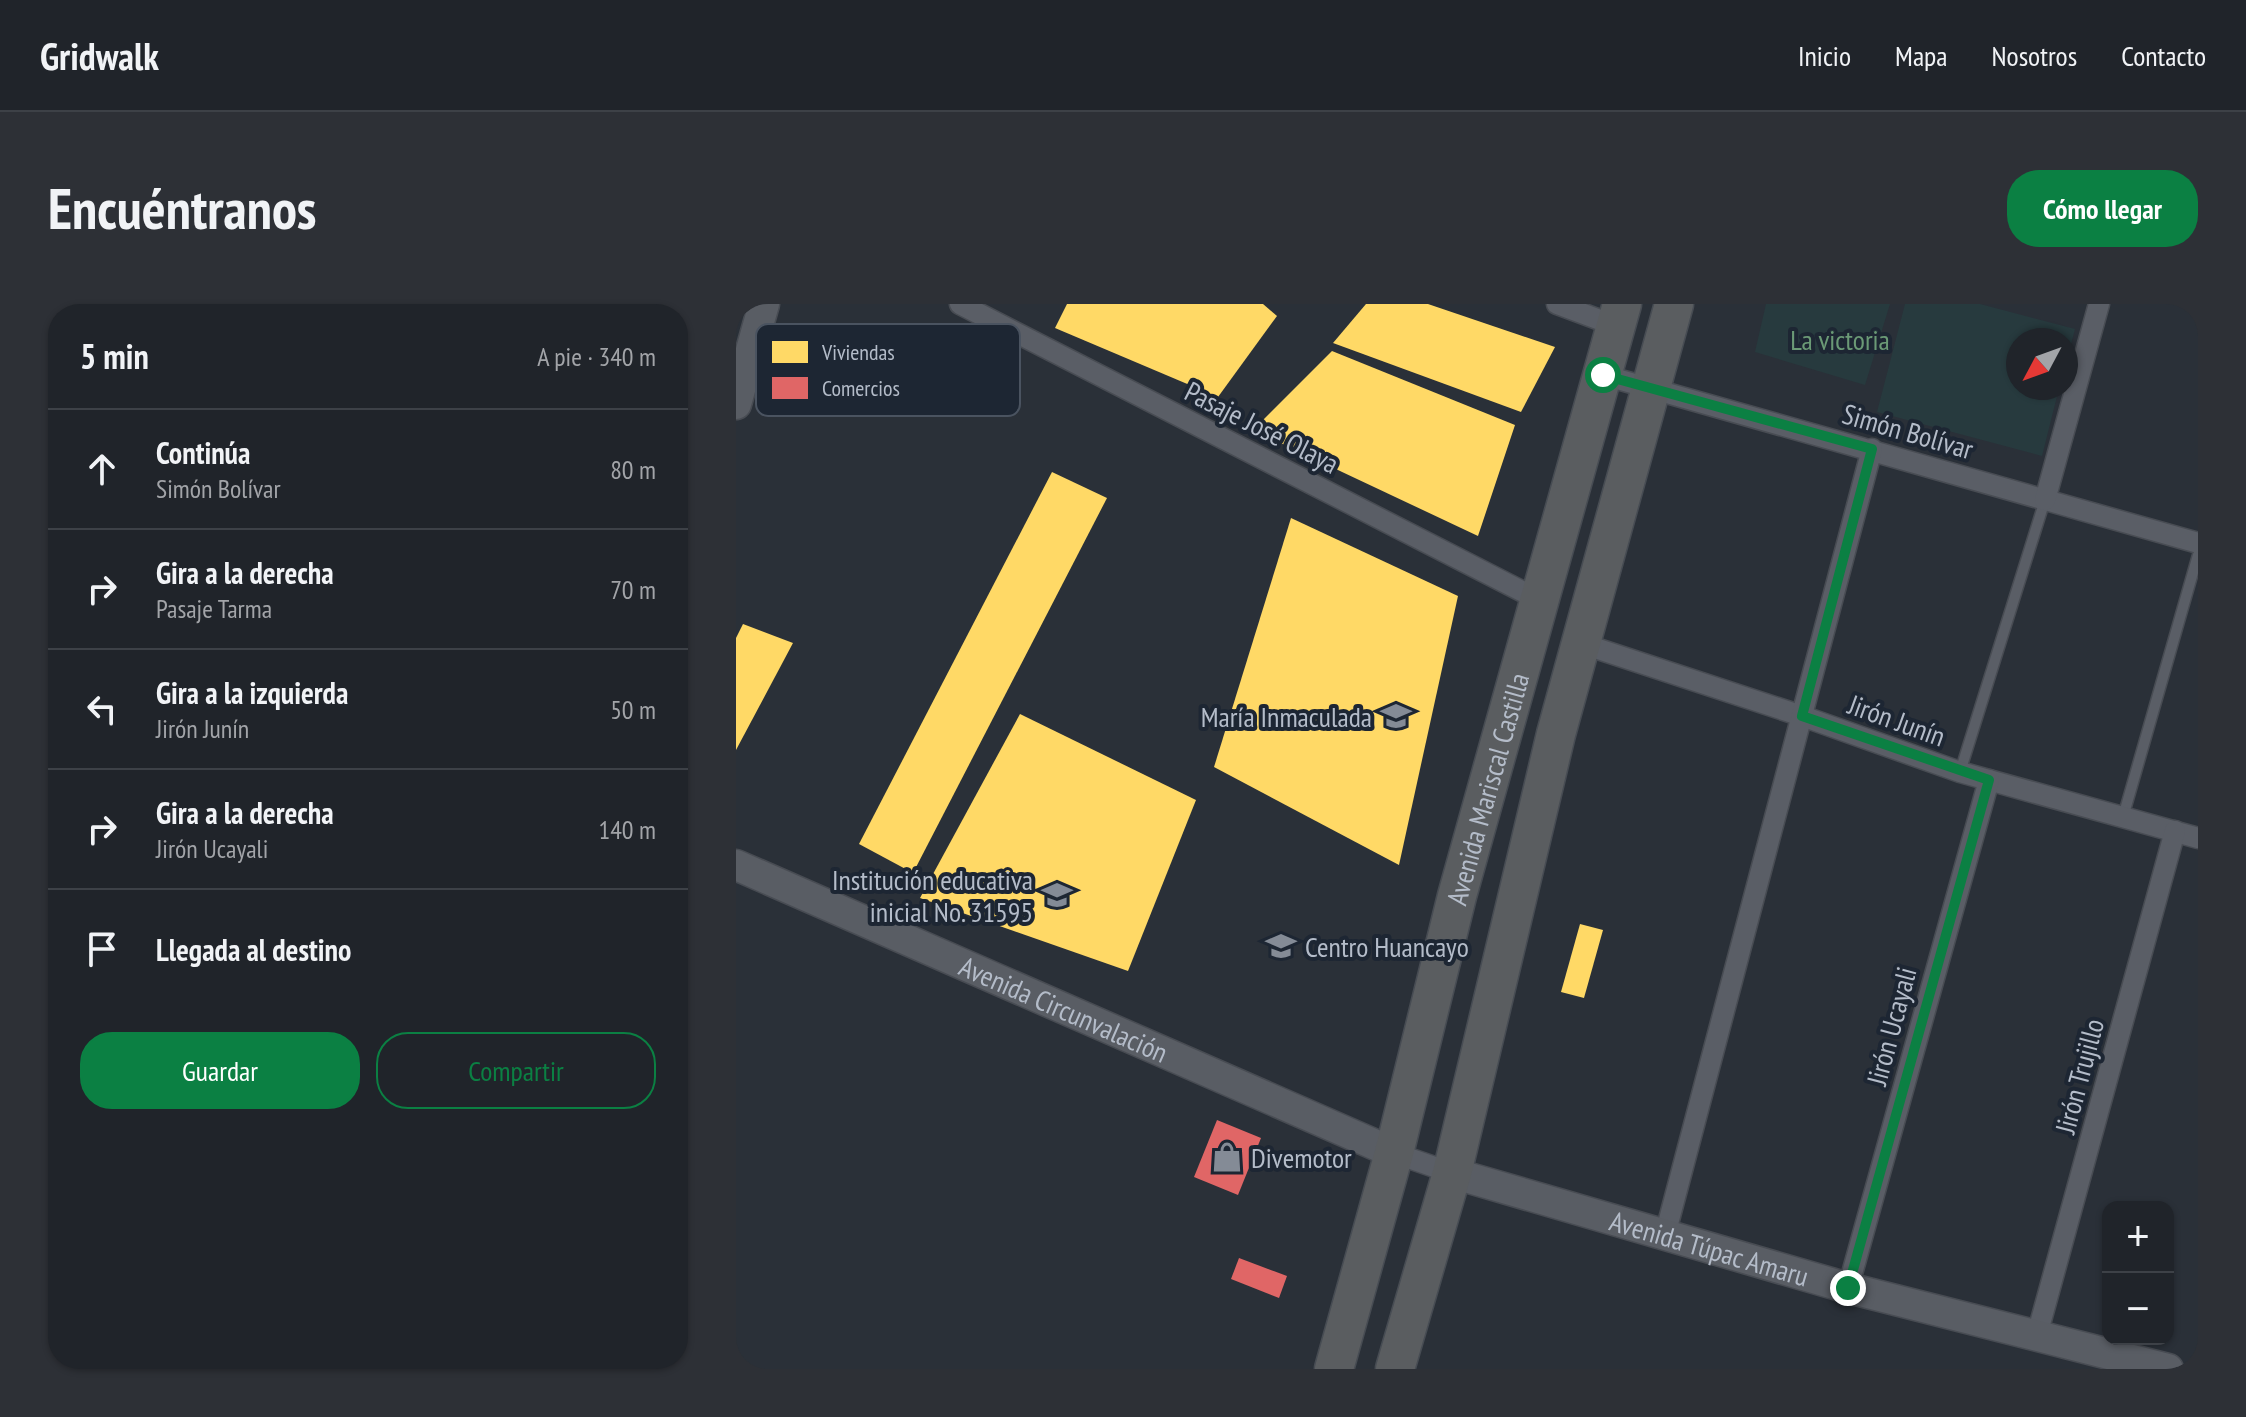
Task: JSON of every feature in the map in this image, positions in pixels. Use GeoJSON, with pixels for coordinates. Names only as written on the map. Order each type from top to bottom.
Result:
{"type":"FeatureCollection","features":[{"type":"Feature","properties":{"kind":"highway","name":"Avenida Mariscal Castilla"},"geometry":{"type":"LineString","coordinates":[[1395,1369],[1452,1173],[1580,643],[1674,304]]}},
{"type":"Feature","properties":{"kind":"highway","name":"Avenida Mariscal Castilla"},"geometry":{"type":"LineString","coordinates":[[1334,1369],[1394,1153],[1457,896],[1619,315]]}},
{"type":"Feature","properties":{"kind":"street"},"geometry":{"type":"LineString","coordinates":[[758,324],[764,304]]}},
{"type":"Feature","properties":{"kind":"street","name":"Pasaje José Olaya"},"geometry":{"type":"LineString","coordinates":[[960,304],[999,324]]}},
{"type":"Feature","properties":{"kind":"street"},"geometry":{"type":"LineString","coordinates":[[1557,304],[1619,315]]}},
{"type":"Feature","properties":{"kind":"street"},"geometry":{"type":"LineString","coordinates":[[2045,500],[2099,304]]}},
{"type":"Feature","properties":{"kind":"street"},"geometry":{"type":"LineString","coordinates":[[736,404],[756,333]]}},
{"type":"Feature","properties":{"kind":"street","name":"Pasaje José Olaya"},"geometry":{"type":"LineString","coordinates":[[1020,335],[1539,600]]}},
{"type":"Feature","properties":{"kind":"street","name":"Simón Bolívar"},"geometry":{"type":"LineString","coordinates":[[1603,375],[2198,543]]}},
{"type":"Feature","properties":{"kind":"street"},"geometry":{"type":"LineString","coordinates":[[1665,1235],[1872,449]]}},
{"type":"Feature","properties":{"kind":"street","name":"Jirón Junín"},"geometry":{"type":"LineString","coordinates":[[1580,643],[1960,772],[2198,838]]}},
{"type":"Feature","properties":{"kind":"street","name":"Jirón Ucayali"},"geometry":{"type":"LineString","coordinates":[[1848,1288],[1989,780]]}},
{"type":"Feature","properties":{"kind":"street","name":"Jirón Trujillo"},"geometry":{"type":"LineString","coordinates":[[2037,1335],[2175,831]]}},
{"type":"Feature","properties":{"kind":"street","name":"Avenida Circunvalación"},"geometry":{"type":"LineString","coordinates":[[736,865],[1394,1153]]}},
{"type":"Feature","properties":{"kind":"street","name":"Avenida Túpac Amaru"},"geometry":{"type":"LineString","coordinates":[[1394,1153],[1452,1173],[1848,1288],[2168,1369]]}},
{"type":"Feature","properties":{"kind":"lane"},"geometry":{"type":"LineString","coordinates":[[1960,772],[2045,500]]}},
{"type":"Feature","properties":{"kind":"lane"},"geometry":{"type":"LineString","coordinates":[[2123,817],[2198,555]]}},
{"type":"Feature","properties":{"kind":"green space","name":"La victoria"},"geometry":{"type":"Polygon","coordinates":[[[1766,304],[1890,304],[1865,385],[1755,352],[1766,304]]]}},
{"type":"Feature","properties":{"kind":"green space"},"geometry":{"type":"Polygon","coordinates":[[[1905,304],[1980,304],[2071,328],[2006,328],[2006,400],[2056,400],[2042,456],[1877,412],[1905,304]]]}},
{"type":"Feature","properties":{"kind":"building: Viviendas"},"geometry":{"type":"Polygon","coordinates":[[[1067,304],[1263,304],[1277,316],[1218,397],[1055,328],[1067,304]]]}},
{"type":"Feature","properties":{"kind":"building: Viviendas"},"geometry":{"type":"Polygon","coordinates":[[[1366,304],[1428,304],[1555,347],[1521,412],[1333,343],[1366,304]]]}},
{"type":"Feature","properties":{"kind":"building: Viviendas"},"geometry":{"type":"Polygon","coordinates":[[[1332,351],[1515,425],[1478,536],[1253,430],[1332,351]]]}},
{"type":"Feature","properties":{"kind":"building: Viviendas"},"geometry":{"type":"Polygon","coordinates":[[[1052,472],[1107,498],[913,873],[859,844],[1052,472]]]}},
{"type":"Feature","properties":{"kind":"building: Viviendas"},"geometry":{"type":"Polygon","coordinates":[[[1291,518],[1458,596],[1399,865],[1214,767],[1291,518]]]}},
{"type":"Feature","properties":{"kind":"building: Viviendas"},"geometry":{"type":"Polygon","coordinates":[[[743,624],[793,643],[736,750],[736,638],[743,624]]]}},
{"type":"Feature","properties":{"kind":"building: Viviendas"},"geometry":{"type":"Polygon","coordinates":[[[1020,714],[1196,800],[1128,971],[920,898],[1020,714]]]}},
{"type":"Feature","properties":{"kind":"building: Viviendas"},"geometry":{"type":"Polygon","coordinates":[[[1580,924],[1603,930],[1584,998],[1561,992],[1580,924]]]}},
{"type":"Feature","properties":{"kind":"building: Comercios","name":"Divemotor"},"geometry":{"type":"Polygon","coordinates":[[[1217,1120],[1261,1138],[1238,1195],[1194,1177],[1217,1120]]]}},
{"type":"Feature","properties":{"kind":"building: Comercios"},"geometry":{"type":"Polygon","coordinates":[[[1239,1258],[1287,1276],[1279,1298],[1231,1279],[1239,1258]]]}},
{"type":"Feature","properties":{"kind":"place","name":"María Inmaculada"},"geometry":{"type":"Point","coordinates":[1396,716]}},
{"type":"Feature","properties":{"kind":"place","name":"Institución educativa inicial No. 31595"},"geometry":{"type":"Point","coordinates":[1057,895]}},
{"type":"Feature","properties":{"kind":"place","name":"Centro Huancayo"},"geometry":{"type":"Point","coordinates":[1281,946]}},
{"type":"Feature","properties":{"kind":"place","name":"Divemotor"},"geometry":{"type":"Point","coordinates":[1227,1157]}},
{"type":"Feature","properties":{"kind":"route"},"geometry":{"type":"LineString","coordinates":[[1603,375],[1872,449],[1802,716],[1989,780],[1848,1288]]}}]}
